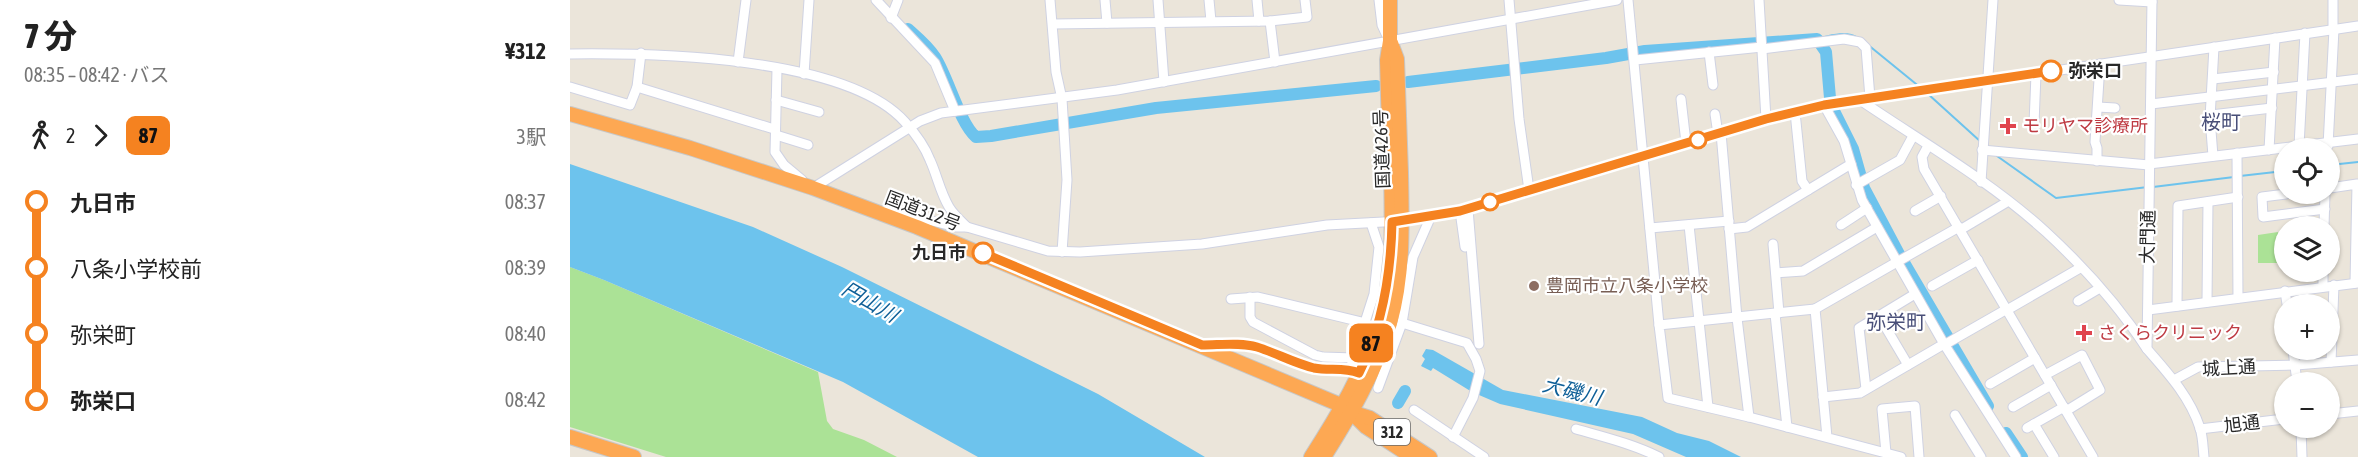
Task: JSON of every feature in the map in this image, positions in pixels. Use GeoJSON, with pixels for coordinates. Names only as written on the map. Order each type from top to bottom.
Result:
{"type":"FeatureCollection","features":[{"type":"Feature","properties":{"kind":"highway","name":"国道426号"},"geometry":{"type":"LineString","coordinates":[[1324,457],[1337,427],[1381,351],[1395,302],[1401,252],[1397,221],[1397,59],[1390,41],[1390,0]]}},
{"type":"Feature","properties":{"kind":"highway","name":"国道312号"},"geometry":{"type":"LineString","coordinates":[[570,114],[690,148],[808,186],[1019,268],[1370,418],[1430,457]]}},
{"type":"Feature","properties":{"kind":"highway","name":"国道312号"},"geometry":{"type":"LineString","coordinates":[[1347,409],[1366,427],[1412,457]]}},
{"type":"Feature","properties":{"kind":"highway","name":"国道426号"},"geometry":{"type":"LineString","coordinates":[[1311,457],[1337,427]]}},
{"type":"Feature","properties":{"kind":"highway"},"geometry":{"type":"LineString","coordinates":[[570,437],[634,457]]}},
{"type":"Feature","properties":{"kind":"street"},"geometry":{"type":"LineString","coordinates":[[738,63],[746,0]]}},
{"type":"Feature","properties":{"kind":"street"},"geometry":{"type":"LineString","coordinates":[[804,74],[809,0]]}},
{"type":"Feature","properties":{"kind":"street"},"geometry":{"type":"LineString","coordinates":[[876,0],[893,15],[934,63],[959,110]]}},
{"type":"Feature","properties":{"kind":"street"},"geometry":{"type":"LineString","coordinates":[[893,15],[898,0]]}},
{"type":"Feature","properties":{"kind":"street"},"geometry":{"type":"LineString","coordinates":[[1050,0],[1056,72],[1062,99],[1067,180],[1062,252]]}},
{"type":"Feature","properties":{"kind":"street"},"geometry":{"type":"LineString","coordinates":[[1105,0],[1107,23]]}},
{"type":"Feature","properties":{"kind":"street"},"geometry":{"type":"LineString","coordinates":[[1158,0],[1164,82]]}},
{"type":"Feature","properties":{"kind":"street"},"geometry":{"type":"LineString","coordinates":[[1209,0],[1212,21]]}},
{"type":"Feature","properties":{"kind":"street"},"geometry":{"type":"LineString","coordinates":[[1257,0],[1259,21]]}},
{"type":"Feature","properties":{"kind":"street"},"geometry":{"type":"LineString","coordinates":[[1053,24],[1270,21],[1307,17],[1305,0]]}},
{"type":"Feature","properties":{"kind":"street"},"geometry":{"type":"LineString","coordinates":[[1379,0],[1382,25],[1390,41]]}},
{"type":"Feature","properties":{"kind":"street"},"geometry":{"type":"LineString","coordinates":[[1509,0],[1519,119],[1529,190]]}},
{"type":"Feature","properties":{"kind":"street"},"geometry":{"type":"LineString","coordinates":[[777,69],[775,152],[777,157],[808,186],[910,128],[941,114],[1062,99],[1164,82],[1617,0]]}},
{"type":"Feature","properties":{"kind":"street"},"geometry":{"type":"LineString","coordinates":[[1628,0],[1668,398],[1901,457]]}},
{"type":"Feature","properties":{"kind":"street"},"geometry":{"type":"LineString","coordinates":[[1759,0],[1766,119]]}},
{"type":"Feature","properties":{"kind":"street"},"geometry":{"type":"LineString","coordinates":[[1981,182],[1993,0]]}},
{"type":"Feature","properties":{"kind":"street"},"geometry":{"type":"LineString","coordinates":[[2119,0],[2152,1]]}},
{"type":"Feature","properties":{"kind":"street"},"geometry":{"type":"LineString","coordinates":[[2328,138],[2334,29],[2333,0]]}},
{"type":"Feature","properties":{"kind":"street","name":"大門通"},"geometry":{"type":"LineString","coordinates":[[2147,349],[2152,1]]}},
{"type":"Feature","properties":{"kind":"street"},"geometry":{"type":"LineString","coordinates":[[1270,21],[1275,62]]}},
{"type":"Feature","properties":{"kind":"street"},"geometry":{"type":"LineString","coordinates":[[874,211],[892,211],[956,227],[967,227],[1041,250],[1062,252],[1202,244],[1326,225],[1397,221],[1464,210],[1766,119],[1824,105],[2358,26]]}},
{"type":"Feature","properties":{"kind":"street"},"geometry":{"type":"LineString","coordinates":[[2299,138],[2304,33]]}},
{"type":"Feature","properties":{"kind":"street"},"geometry":{"type":"LineString","coordinates":[[2269,150],[2275,38]]}},
{"type":"Feature","properties":{"kind":"street"},"geometry":{"type":"LineString","coordinates":[[1635,60],[1853,39],[1864,45],[1865,99]]}},
{"type":"Feature","properties":{"kind":"street"},"geometry":{"type":"LineString","coordinates":[[2213,156],[2211,115],[2214,47]]}},
{"type":"Feature","properties":{"kind":"street"},"geometry":{"type":"LineString","coordinates":[[1709,52],[1713,85]]}},
{"type":"Feature","properties":{"kind":"street"},"geometry":{"type":"LineString","coordinates":[[570,87],[630,105],[637,87],[640,53]]}},
{"type":"Feature","properties":{"kind":"street"},"geometry":{"type":"LineString","coordinates":[[570,54],[640,53],[738,63],[833,81],[874,99],[903,119],[930,158],[949,207],[967,227]]}},
{"type":"Feature","properties":{"kind":"street"},"geometry":{"type":"LineString","coordinates":[[2097,161],[2095,142],[2100,64]]}},
{"type":"Feature","properties":{"kind":"street"},"geometry":{"type":"LineString","coordinates":[[2213,79],[2274,72]]}},
{"type":"Feature","properties":{"kind":"street"},"geometry":{"type":"LineString","coordinates":[[2034,124],[2036,74]]}},
{"type":"Feature","properties":{"kind":"street"},"geometry":{"type":"LineString","coordinates":[[2151,104],[2358,79]]}},
{"type":"Feature","properties":{"kind":"street"},"geometry":{"type":"LineString","coordinates":[[637,87],[808,145]]}},
{"type":"Feature","properties":{"kind":"street"},"geometry":{"type":"LineString","coordinates":[[1681,99],[1686,143]]}},
{"type":"Feature","properties":{"kind":"street"},"geometry":{"type":"LineString","coordinates":[[1865,99],[1913,136],[1981,182],[2045,232],[2100,288],[2127,318],[2147,349],[2174,380],[2200,429],[2204,457]]}},
{"type":"Feature","properties":{"kind":"street"},"geometry":{"type":"LineString","coordinates":[[777,100],[819,112]]}},
{"type":"Feature","properties":{"kind":"street"},"geometry":{"type":"LineString","coordinates":[[1824,105],[1844,141],[1867,208],[1877,227],[1900,260],[1915,294],[1948,343],[2011,456]]}},
{"type":"Feature","properties":{"kind":"street"},"geometry":{"type":"LineString","coordinates":[[2098,107],[2115,108]]}},
{"type":"Feature","properties":{"kind":"street"},"geometry":{"type":"LineString","coordinates":[[2211,115],[2272,108]]}},
{"type":"Feature","properties":{"kind":"street"},"geometry":{"type":"LineString","coordinates":[[1795,112],[1802,180],[1808,190]]}},
{"type":"Feature","properties":{"kind":"street"},"geometry":{"type":"LineString","coordinates":[[1716,114],[1720,133],[1737,318],[1749,417]]}},
{"type":"Feature","properties":{"kind":"street"},"geometry":{"type":"LineString","coordinates":[[1860,183],[1900,160],[1913,136]]}},
{"type":"Feature","properties":{"kind":"street"},"geometry":{"type":"LineString","coordinates":[[2340,143],[2358,138]]}},
{"type":"Feature","properties":{"kind":"street"},"geometry":{"type":"LineString","coordinates":[[1928,146],[1921,162],[2093,457]]}},
{"type":"Feature","properties":{"kind":"street"},"geometry":{"type":"LineString","coordinates":[[1982,150],[2149,164],[2274,149]]}},
{"type":"Feature","properties":{"kind":"street"},"geometry":{"type":"LineString","coordinates":[[2237,153],[2238,298]]}},
{"type":"Feature","properties":{"kind":"street"},"geometry":{"type":"LineString","coordinates":[[1650,228],[1689,225],[1747,226],[1851,164]]}},
{"type":"Feature","properties":{"kind":"street"},"geometry":{"type":"LineString","coordinates":[[2148,310],[2356,283],[2357,184],[2340,187]]}},
{"type":"Feature","properties":{"kind":"street"},"geometry":{"type":"LineString","coordinates":[[1915,211],[1941,196]]}},
{"type":"Feature","properties":{"kind":"street"},"geometry":{"type":"LineString","coordinates":[[2274,196],[2262,197],[2263,216],[2325,209]]}},
{"type":"Feature","properties":{"kind":"street"},"geometry":{"type":"LineString","coordinates":[[2177,306],[2178,206],[2238,197]]}},
{"type":"Feature","properties":{"kind":"street"},"geometry":{"type":"LineString","coordinates":[[1659,325],[1815,309],[2007,202]]}},
{"type":"Feature","properties":{"kind":"street"},"geometry":{"type":"LineString","coordinates":[[2206,302],[2208,202]]}},
{"type":"Feature","properties":{"kind":"street"},"geometry":{"type":"LineString","coordinates":[[2325,204],[2325,216]]}},
{"type":"Feature","properties":{"kind":"street"},"geometry":{"type":"LineString","coordinates":[[1841,225],[1867,208]]}},
{"type":"Feature","properties":{"kind":"street"},"geometry":{"type":"LineString","coordinates":[[1464,210],[1466,251],[1472,259],[1479,344]]}},
{"type":"Feature","properties":{"kind":"street"},"geometry":{"type":"LineString","coordinates":[[1368,377],[1402,323],[1413,257],[1431,216]]}},
{"type":"Feature","properties":{"kind":"street"},"geometry":{"type":"LineString","coordinates":[[1354,358],[1374,294],[1379,262],[1379,247],[1371,223]]}},
{"type":"Feature","properties":{"kind":"street"},"geometry":{"type":"LineString","coordinates":[[1689,225],[1708,407]]}},
{"type":"Feature","properties":{"kind":"street"},"geometry":{"type":"LineString","coordinates":[[1776,273],[1803,271],[1877,227]]}},
{"type":"Feature","properties":{"kind":"street"},"geometry":{"type":"LineString","coordinates":[[1773,244],[1787,427]]}},
{"type":"Feature","properties":{"kind":"street"},"geometry":{"type":"LineString","coordinates":[[1932,286],[1978,260]]}},
{"type":"Feature","properties":{"kind":"street"},"geometry":{"type":"LineString","coordinates":[[1823,397],[1860,393],[2080,268]]}},
{"type":"Feature","properties":{"kind":"street"},"geometry":{"type":"LineString","coordinates":[[2323,282],[2323,286]]}},
{"type":"Feature","properties":{"kind":"street"},"geometry":{"type":"LineString","coordinates":[[2331,362],[2334,285]]}},
{"type":"Feature","properties":{"kind":"street"},"geometry":{"type":"LineString","coordinates":[[2078,301],[2100,288]]}},
{"type":"Feature","properties":{"kind":"street"},"geometry":{"type":"LineString","coordinates":[[1866,389],[1859,328],[1915,294]]}},
{"type":"Feature","properties":{"kind":"street"},"geometry":{"type":"LineString","coordinates":[[1231,299],[1250,297],[1366,323]]}},
{"type":"Feature","properties":{"kind":"street"},"geometry":{"type":"LineString","coordinates":[[1250,297],[1250,317],[1253,322],[1323,357],[1354,358]]}},
{"type":"Feature","properties":{"kind":"street"},"geometry":{"type":"LineString","coordinates":[[1815,309],[1827,437]]}},
{"type":"Feature","properties":{"kind":"street"},"geometry":{"type":"LineString","coordinates":[[1879,316],[1908,365]]}},
{"type":"Feature","properties":{"kind":"street"},"geometry":{"type":"LineString","coordinates":[[1402,323],[1467,344],[1476,359],[1480,371],[1473,398],[1453,437]]}},
{"type":"Feature","properties":{"kind":"street"},"geometry":{"type":"LineString","coordinates":[[1202,345],[1256,346],[1290,361],[1315,368],[1368,377]]}},
{"type":"Feature","properties":{"kind":"street"},"geometry":{"type":"LineString","coordinates":[[2046,375],[2082,355],[2100,390],[2030,426],[2054,457]]}},
{"type":"Feature","properties":{"kind":"street"},"geometry":{"type":"LineString","coordinates":[[1354,358],[1368,377]]}},
{"type":"Feature","properties":{"kind":"street"},"geometry":{"type":"LineString","coordinates":[[1990,384],[2036,358]]}},
{"type":"Feature","properties":{"kind":"street"},"geometry":{"type":"LineString","coordinates":[[2295,360],[2296,372]]}},
{"type":"Feature","properties":{"kind":"street","name":"城上通"},"geometry":{"type":"LineString","coordinates":[[2174,380],[2198,367],[2296,365],[2358,360]]}},
{"type":"Feature","properties":{"kind":"street"},"geometry":{"type":"LineString","coordinates":[[2013,407],[2051,385]]}},
{"type":"Feature","properties":{"kind":"street"},"geometry":{"type":"LineString","coordinates":[[1886,453],[1882,408],[1915,406],[1919,457]]}},
{"type":"Feature","properties":{"kind":"street"},"geometry":{"type":"LineString","coordinates":[[1414,410],[1484,457]]}},
{"type":"Feature","properties":{"kind":"street"},"geometry":{"type":"LineString","coordinates":[[2340,413],[2358,411]]}},
{"type":"Feature","properties":{"kind":"street"},"geometry":{"type":"LineString","coordinates":[[1955,415],[1981,457]]}},
{"type":"Feature","properties":{"kind":"street","name":"旭通"},"geometry":{"type":"LineString","coordinates":[[2200,429],[2274,420]]}},
{"type":"Feature","properties":{"kind":"street"},"geometry":{"type":"LineString","coordinates":[[1576,429],[1634,446],[1649,455],[1659,457]]}},
{"type":"Feature","properties":{"kind":"street"},"geometry":{"type":"LineString","coordinates":[[2301,438],[2302,457]]}},
{"type":"Feature","properties":{"kind":"green space"},"geometry":{"type":"Polygon","coordinates":[[[2274,233],[2274,263],[2258,263],[2258,235],[2274,233]]]}},
{"type":"Feature","properties":{"kind":"green space"},"geometry":{"type":"Polygon","coordinates":[[[570,267],[818,372],[827,421],[833,429],[864,440],[897,457],[666,457],[570,427],[570,267]]]}},
{"type":"Feature","properties":{"kind":"water","name":"円山川"},"geometry":{"type":"Polygon","coordinates":[[[570,164],[753,227],[842,267],[1098,394],[1205,457],[978,457],[843,382],[570,267],[570,164]]]}},
{"type":"Feature","properties":{"kind":"water"},"geometry":{"type":"Polygon","coordinates":[[[1426,349],[1433,350],[1503,390],[1642,417],[1677,433],[1709,441],[1741,457],[1686,457],[1633,434],[1500,404],[1472,392],[1433,368],[1431,371],[1421,366],[1425,359],[1422,356],[1426,349]]]}},
{"type":"Feature","properties":{"kind":"waterway"},"geometry":{"type":"LineString","coordinates":[[908,29],[926,45],[935,57],[959,111],[976,137],[1156,108],[1376,86]]}},
{"type":"Feature","properties":{"kind":"waterway"},"geometry":{"type":"LineString","coordinates":[[1820,38],[1844,34],[1858,38]]}},
{"type":"Feature","properties":{"kind":"waterway"},"geometry":{"type":"LineString","coordinates":[[1408,82],[1606,58],[1645,51],[1817,39],[1826,52],[1830,98],[1834,111],[1853,149],[1864,188],[1899,254],[1988,406]]}},
{"type":"Feature","properties":{"kind":"waterway"},"geometry":{"type":"LineString","coordinates":[[1867,44],[1921,88]]}},
{"type":"Feature","properties":{"kind":"waterway"},"geometry":{"type":"LineString","coordinates":[[1928,94],[1981,142]]}},
{"type":"Feature","properties":{"kind":"waterway"},"geometry":{"type":"LineString","coordinates":[[1997,156],[2056,198],[2148,187]]}},
{"type":"Feature","properties":{"kind":"waterway"},"geometry":{"type":"LineString","coordinates":[[2340,164],[2358,162]]}},
{"type":"Feature","properties":{"kind":"waterway"},"geometry":{"type":"LineString","coordinates":[[2240,176],[2274,172]]}},
{"type":"Feature","properties":{"kind":"waterway"},"geometry":{"type":"LineString","coordinates":[[2153,187],[2234,177]]}},
{"type":"Feature","properties":{"kind":"waterway","name":"大磯川"},"geometry":{"type":"LineString","coordinates":[[1398,403],[1405,391]]}},
{"type":"Feature","properties":{"kind":"waterway"},"geometry":{"type":"LineString","coordinates":[[2006,433],[2022,457]]}},
{"type":"Feature","properties":{"kind":"bus line","name":"87"},"geometry":{"type":"LineString","coordinates":[[983,253],[1202,345],[1256,346],[1290,361],[1315,368],[1350,369],[1359,373],[1379,323],[1386,293],[1391,262],[1392,222],[1460,211],[1766,119],[1824,105],[2051,71]]}},
{"type":"Feature","properties":{"kind":"place","name":"弥栄口"},"geometry":{"type":"Point","coordinates":[2051,71]}},
{"type":"Feature","properties":{"kind":"place","name":"モリヤマ診療所"},"geometry":{"type":"Point","coordinates":[2008,126]}},
{"type":"Feature","properties":{"kind":"place","name":"九日市"},"geometry":{"type":"Point","coordinates":[983,253]}},
{"type":"Feature","properties":{"kind":"place","name":"豊岡市立八条小学校"},"geometry":{"type":"Point","coordinates":[1534,286]}},
{"type":"Feature","properties":{"kind":"place","name":"さくらクリニック"},"geometry":{"type":"Point","coordinates":[2084,333]}},
{"type":"Feature","properties":{"kind":"district","name":"桜町"},"geometry":{"type":"Point","coordinates":[2221,122]}},
{"type":"Feature","properties":{"kind":"district","name":"弥栄町"},"geometry":{"type":"Point","coordinates":[1896,322]}}]}
